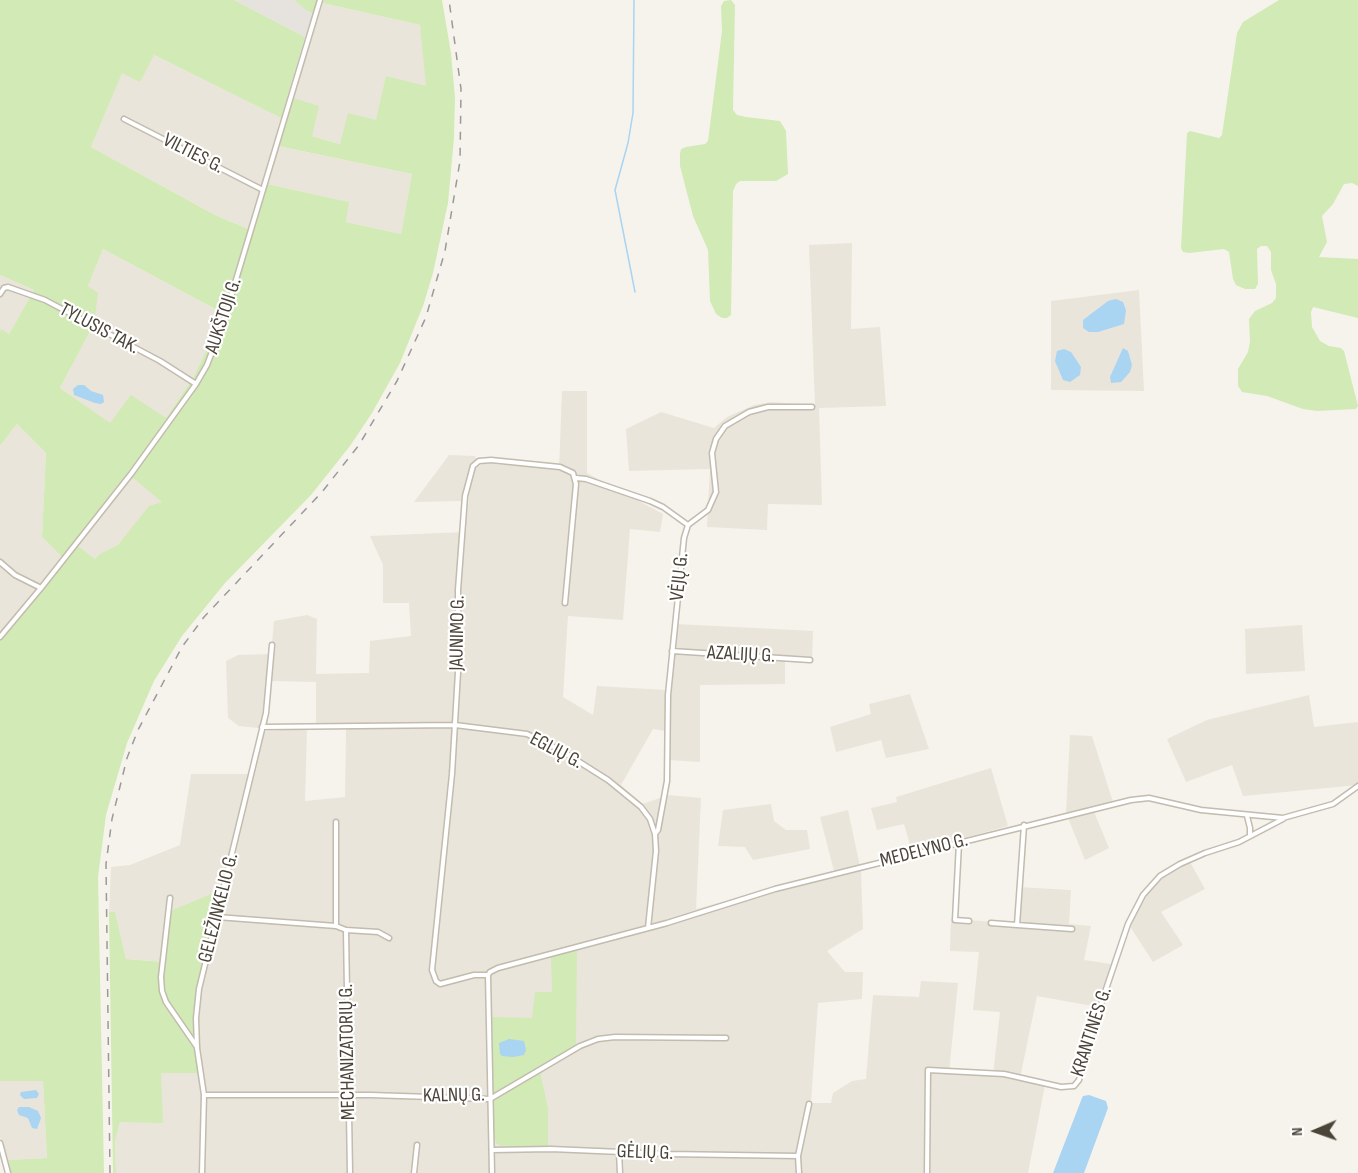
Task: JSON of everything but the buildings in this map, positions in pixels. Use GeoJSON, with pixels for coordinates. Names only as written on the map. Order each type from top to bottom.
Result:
{"type":"FeatureCollection","features":[{"type":"Feature","properties":{"kind":"street","name":"AUKŠTOJI G."},"geometry":{"type":"LineString","coordinates":[[0,637],[131,474],[196,384],[207,365],[218,340],[320,0]]}},
{"type":"Feature","properties":{"kind":"street","name":"VILTIES G."},"geometry":{"type":"LineString","coordinates":[[124,119],[263,189]]}},
{"type":"Feature","properties":{"kind":"street","name":"TYLUSIS TAK."},"geometry":{"type":"LineString","coordinates":[[0,294],[4,288],[8,287],[45,300],[160,361],[196,384]]}},
{"type":"Feature","properties":{"kind":"street","name":"VĖJŲ G."},"geometry":{"type":"LineString","coordinates":[[655,834],[660,822],[666,782],[668,695],[684,538],[688,525],[705,513],[713,501],[717,484],[712,453],[716,440],[725,426],[757,409],[812,407]]}},
{"type":"Feature","properties":{"kind":"street","name":"JAUNIMO G."},"geometry":{"type":"LineString","coordinates":[[489,974],[474,975],[440,984],[436,981],[432,970],[455,725],[458,672],[457,624],[465,496],[473,466],[479,461],[491,460],[560,467],[569,470],[576,478]]}},
{"type":"Feature","properties":{"kind":"street"},"geometry":{"type":"LineString","coordinates":[[565,603],[576,478],[595,481],[650,501],[663,507],[688,525]]}},
{"type":"Feature","properties":{"kind":"street"},"geometry":{"type":"LineString","coordinates":[[0,562],[15,575],[41,588]]}},
{"type":"Feature","properties":{"kind":"street","name":"GELEŽINKELIO G."},"geometry":{"type":"LineString","coordinates":[[202,1173],[204,1095],[197,1048],[196,1017],[199,989],[266,712],[272,645]]}},
{"type":"Feature","properties":{"kind":"street","name":"AZALIJŲ G."},"geometry":{"type":"LineString","coordinates":[[672,651],[810,660]]}},
{"type":"Feature","properties":{"kind":"street","name":"EGLIŲ G."},"geometry":{"type":"LineString","coordinates":[[262,727],[455,725],[527,734],[562,751],[608,780],[641,807],[650,819],[655,834],[656,851],[648,928]]}},
{"type":"Feature","properties":{"kind":"street","name":"MEDELYNO G."},"geometry":{"type":"LineString","coordinates":[[489,974],[505,965],[648,928],[775,889],[1131,800],[1149,798],[1201,810],[1283,818],[1333,804],[1358,786]]}},
{"type":"Feature","properties":{"kind":"street"},"geometry":{"type":"LineString","coordinates":[[1247,816],[1250,837]]}},
{"type":"Feature","properties":{"kind":"street","name":"KRANTINĖS G."},"geometry":{"type":"LineString","coordinates":[[927,1173],[928,1070],[1004,1074],[1061,1087],[1074,1086],[1079,1080],[1128,924],[1143,895],[1160,876],[1180,864],[1250,837],[1283,818]]}},
{"type":"Feature","properties":{"kind":"street"},"geometry":{"type":"LineString","coordinates":[[336,822],[336,926]]}},
{"type":"Feature","properties":{"kind":"street"},"geometry":{"type":"LineString","coordinates":[[1017,925],[1024,825]]}},
{"type":"Feature","properties":{"kind":"street"},"geometry":{"type":"LineString","coordinates":[[958,843],[955,920],[969,921]]}},
{"type":"Feature","properties":{"kind":"street"},"geometry":{"type":"LineString","coordinates":[[170,898],[161,977],[162,991],[166,1002],[197,1048]]}},
{"type":"Feature","properties":{"kind":"street"},"geometry":{"type":"LineString","coordinates":[[217,917],[336,926],[346,930],[378,932],[388,938]]}},
{"type":"Feature","properties":{"kind":"street"},"geometry":{"type":"LineString","coordinates":[[992,923],[1072,929]]}},
{"type":"Feature","properties":{"kind":"street","name":"MECHANIZATORIŲ G."},"geometry":{"type":"LineString","coordinates":[[346,930],[350,1173]]}},
{"type":"Feature","properties":{"kind":"street"},"geometry":{"type":"LineString","coordinates":[[489,974],[492,1173]]}},
{"type":"Feature","properties":{"kind":"street","name":"KALNŲ G."},"geometry":{"type":"LineString","coordinates":[[204,1095],[490,1099],[580,1046],[598,1039],[615,1037],[726,1038]]}},
{"type":"Feature","properties":{"kind":"street"},"geometry":{"type":"LineString","coordinates":[[799,1173],[798,1156],[809,1104]]}},
{"type":"Feature","properties":{"kind":"street"},"geometry":{"type":"LineString","coordinates":[[0,1143],[8,1173]]}},
{"type":"Feature","properties":{"kind":"street"},"geometry":{"type":"LineString","coordinates":[[414,1173],[417,1145]]}},
{"type":"Feature","properties":{"kind":"street","name":"GĖLIŲ G."},"geometry":{"type":"LineString","coordinates":[[492,1150],[551,1149],[798,1156]]}},
{"type":"Feature","properties":{"kind":"street"},"geometry":{"type":"LineString","coordinates":[[619,1152],[620,1173]]}},
{"type":"Feature","properties":{"kind":"shaded area"},"geometry":{"type":"Polygon","coordinates":[[[234,0],[294,0],[313,14],[305,37],[234,0]]]}},
{"type":"Feature","properties":{"kind":"shaded area"},"geometry":{"type":"Polygon","coordinates":[[[323,3],[420,25],[424,51],[427,87],[341,144],[312,136],[293,98],[323,3]]]}},
{"type":"Feature","properties":{"kind":"shaded area"},"geometry":{"type":"Polygon","coordinates":[[[154,55],[281,118],[248,229],[215,215],[91,147],[122,72],[154,55]]]}},
{"type":"Feature","properties":{"kind":"shaded area"},"geometry":{"type":"Polygon","coordinates":[[[278,146],[412,174],[401,234],[346,222],[348,202],[267,184],[278,146]]]}},
{"type":"Feature","properties":{"kind":"shaded area"},"geometry":{"type":"Polygon","coordinates":[[[852,243],[851,329],[880,327],[886,406],[819,408],[822,505],[768,504],[767,530],[707,527],[710,469],[629,471],[626,429],[661,412],[714,428],[727,417],[754,405],[771,402],[815,405],[809,245],[852,243]]]}},
{"type":"Feature","properties":{"kind":"shaded area"},"geometry":{"type":"Polygon","coordinates":[[[103,249],[219,311],[210,343],[193,378],[166,418],[110,424],[60,388],[94,324],[88,286],[103,249]]]}},
{"type":"Feature","properties":{"kind":"shaded area"},"geometry":{"type":"Polygon","coordinates":[[[0,275],[34,290],[9,334],[1,330],[0,332],[0,275]]]}},
{"type":"Feature","properties":{"kind":"shaded area"},"geometry":{"type":"Polygon","coordinates":[[[1139,290],[1144,391],[1051,390],[1051,301],[1139,290]]]}},
{"type":"Feature","properties":{"kind":"shaded area"},"geometry":{"type":"Polygon","coordinates":[[[562,391],[587,391],[587,473],[663,514],[660,532],[630,529],[623,620],[568,616],[563,697],[593,715],[597,686],[666,690],[665,731],[653,729],[621,785],[643,804],[668,795],[701,798],[696,909],[834,871],[820,817],[848,810],[861,871],[863,929],[827,951],[845,972],[863,972],[862,999],[818,1003],[811,1103],[831,1103],[833,1093],[852,1081],[866,1079],[873,995],[919,997],[921,981],[958,983],[949,1072],[993,1075],[1000,1012],[973,1010],[979,952],[950,951],[951,919],[1015,923],[1017,887],[1071,890],[1069,924],[1091,926],[1084,960],[1111,964],[1098,1007],[1037,996],[1020,1078],[1045,1085],[1028,1173],[116,1173],[115,1141],[120,1122],[161,1073],[199,1073],[194,1046],[193,1019],[197,989],[165,962],[126,959],[115,913],[109,912],[111,867],[130,865],[180,845],[191,774],[248,774],[259,732],[307,728],[305,801],[345,797],[346,729],[316,729],[316,682],[272,681],[267,729],[239,726],[228,718],[226,661],[238,655],[271,654],[274,621],[307,615],[317,619],[316,674],[369,673],[370,641],[411,636],[409,603],[383,603],[383,565],[370,536],[465,532],[471,478],[474,470],[483,463],[559,469],[562,391]],[[552,992],[533,1018],[492,1018],[495,1140],[548,1107],[539,1066],[552,992]]]}},
{"type":"Feature","properties":{"kind":"shaded area"},"geometry":{"type":"Polygon","coordinates":[[[17,424],[46,453],[42,537],[62,557],[0,633],[0,446],[17,424]]]}},
{"type":"Feature","properties":{"kind":"shaded area"},"geometry":{"type":"Polygon","coordinates":[[[449,455],[475,456],[476,459],[467,475],[462,501],[414,502],[449,455]]]}},
{"type":"Feature","properties":{"kind":"shaded area"},"geometry":{"type":"Polygon","coordinates":[[[132,477],[163,502],[118,545],[95,559],[77,545],[132,477]]]}},
{"type":"Feature","properties":{"kind":"shaded area"},"geometry":{"type":"Polygon","coordinates":[[[676,624],[813,631],[812,663],[785,661],[785,684],[700,685],[700,762],[669,760],[669,690],[676,624]]]}},
{"type":"Feature","properties":{"kind":"shaded area"},"geometry":{"type":"Polygon","coordinates":[[[1302,625],[1305,671],[1246,674],[1245,629],[1302,625]]]}},
{"type":"Feature","properties":{"kind":"shaded area"},"geometry":{"type":"Polygon","coordinates":[[[910,694],[929,749],[886,758],[881,740],[836,752],[830,727],[871,714],[869,704],[910,694]]]}},
{"type":"Feature","properties":{"kind":"shaded area"},"geometry":{"type":"Polygon","coordinates":[[[1309,695],[1314,727],[1358,722],[1358,785],[1243,796],[1232,765],[1186,782],[1167,739],[1207,720],[1309,695]]]}},
{"type":"Feature","properties":{"kind":"shaded area"},"geometry":{"type":"Polygon","coordinates":[[[1070,735],[1092,736],[1113,802],[1092,807],[1109,848],[1085,860],[1066,813],[1070,735]]]}},
{"type":"Feature","properties":{"kind":"shaded area"},"geometry":{"type":"Polygon","coordinates":[[[991,768],[1008,826],[912,852],[904,824],[877,830],[871,808],[897,802],[896,797],[991,768]]]}},
{"type":"Feature","properties":{"kind":"shaded area"},"geometry":{"type":"Polygon","coordinates":[[[771,804],[774,821],[786,830],[807,830],[810,849],[753,860],[745,847],[718,846],[723,810],[771,804]]]}},
{"type":"Feature","properties":{"kind":"shaded area"},"geometry":{"type":"Polygon","coordinates":[[[1190,862],[1205,889],[1161,912],[1183,945],[1153,962],[1129,925],[1147,893],[1163,878],[1190,862]]]}},
{"type":"Feature","properties":{"kind":"shaded area"},"geometry":{"type":"Polygon","coordinates":[[[0,1081],[43,1081],[47,1158],[8,1160],[0,1137],[0,1081]]]}},
{"type":"Feature","properties":{"kind":"green space"},"geometry":{"type":"Polygon","coordinates":[[[0,0],[234,0],[305,37],[281,118],[154,55],[140,82],[122,73],[91,147],[215,215],[248,229],[212,348],[200,373],[150,444],[62,557],[42,537],[46,453],[17,424],[0,446],[0,332],[1,329],[9,334],[34,290],[0,275],[0,0]],[[103,249],[88,286],[98,293],[94,324],[60,388],[110,423],[131,395],[166,418],[193,378],[210,343],[219,311],[103,249]]]}},
{"type":"Feature","properties":{"kind":"green space"},"geometry":{"type":"Polygon","coordinates":[[[294,0],[317,0],[313,14],[305,9],[294,0]]]}},
{"type":"Feature","properties":{"kind":"green space"},"geometry":{"type":"Polygon","coordinates":[[[324,0],[442,0],[451,53],[455,98],[454,138],[448,203],[433,273],[423,306],[400,363],[372,413],[350,446],[311,495],[225,583],[182,636],[154,681],[127,743],[106,815],[98,877],[104,1173],[10,1173],[8,1160],[47,1158],[43,1081],[0,1081],[0,641],[77,545],[95,559],[118,545],[149,506],[162,502],[132,477],[207,371],[218,345],[267,184],[349,202],[346,222],[401,234],[412,174],[278,146],[293,98],[319,106],[312,136],[340,144],[348,113],[376,120],[386,76],[426,86],[420,25],[323,3],[324,0]]]}},
{"type":"Feature","properties":{"kind":"green space"},"geometry":{"type":"Polygon","coordinates":[[[731,0],[735,5],[733,110],[737,115],[780,121],[786,131],[788,174],[776,181],[740,181],[736,184],[733,191],[731,315],[722,318],[716,314],[710,301],[708,250],[693,216],[680,166],[680,154],[681,149],[705,144],[708,141],[722,31],[721,6],[724,1],[731,0]]]}},
{"type":"Feature","properties":{"kind":"green space"},"geometry":{"type":"Polygon","coordinates":[[[1279,0],[1358,0],[1358,186],[1352,183],[1344,184],[1333,204],[1322,216],[1327,242],[1319,257],[1358,259],[1358,318],[1313,307],[1311,312],[1312,327],[1320,341],[1344,351],[1358,406],[1356,409],[1317,411],[1303,409],[1267,396],[1242,392],[1238,386],[1238,369],[1248,352],[1249,319],[1255,311],[1272,303],[1276,298],[1276,284],[1271,270],[1271,252],[1267,246],[1257,249],[1258,284],[1255,289],[1245,289],[1236,285],[1233,279],[1229,252],[1224,249],[1189,253],[1183,252],[1181,248],[1187,133],[1190,131],[1219,138],[1222,135],[1237,33],[1243,22],[1279,0]]]}},
{"type":"Feature","properties":{"kind":"green space"},"geometry":{"type":"Polygon","coordinates":[[[221,890],[197,989],[193,1019],[194,1046],[199,1073],[161,1073],[163,1123],[120,1122],[115,1141],[116,1173],[113,1173],[109,912],[115,912],[126,959],[164,962],[170,911],[221,890]]]}},
{"type":"Feature","properties":{"kind":"green space"},"geometry":{"type":"Polygon","coordinates":[[[577,949],[576,1046],[539,1066],[548,1107],[548,1146],[501,1146],[496,1143],[494,1137],[492,1017],[532,1018],[535,992],[552,992],[551,956],[577,949]]]}},
{"type":"Feature","properties":{"kind":"water"},"geometry":{"type":"Polygon","coordinates":[[[1116,299],[1123,302],[1126,310],[1124,324],[1098,332],[1089,332],[1083,328],[1083,320],[1108,301],[1116,299]]]}},
{"type":"Feature","properties":{"kind":"water"},"geometry":{"type":"Polygon","coordinates":[[[1123,348],[1128,351],[1132,365],[1130,372],[1121,382],[1111,383],[1110,377],[1123,348]]]}},
{"type":"Feature","properties":{"kind":"water"},"geometry":{"type":"Polygon","coordinates":[[[1064,349],[1071,352],[1081,367],[1080,375],[1070,382],[1063,380],[1055,361],[1057,351],[1064,349]]]}},
{"type":"Feature","properties":{"kind":"water"},"geometry":{"type":"Polygon","coordinates":[[[78,385],[84,385],[91,391],[103,395],[104,402],[95,403],[74,395],[73,389],[78,385]]]}},
{"type":"Feature","properties":{"kind":"water"},"geometry":{"type":"Polygon","coordinates":[[[509,1039],[524,1041],[526,1050],[524,1055],[513,1057],[500,1054],[499,1043],[509,1039]]]}},
{"type":"Feature","properties":{"kind":"water"},"geometry":{"type":"Polygon","coordinates":[[[36,1090],[39,1094],[37,1098],[24,1099],[20,1095],[21,1092],[36,1090]]]}},
{"type":"Feature","properties":{"kind":"water"},"geometry":{"type":"Polygon","coordinates":[[[1089,1095],[1106,1101],[1108,1108],[1084,1173],[1053,1173],[1082,1098],[1089,1095]]]}},
{"type":"Feature","properties":{"kind":"water"},"geometry":{"type":"Polygon","coordinates":[[[19,1107],[29,1107],[38,1111],[41,1118],[37,1129],[32,1128],[28,1118],[19,1115],[17,1110],[19,1107]]]}},
{"type":"Feature","properties":{"kind":"waterway"},"geometry":{"type":"LineString","coordinates":[[634,0],[633,113],[628,143],[615,190],[635,292]]}},
{"type":"Feature","properties":{"kind":"railway"},"geometry":{"type":"LineString","coordinates":[[110,1173],[106,864],[112,819],[127,758],[138,730],[182,647],[204,617],[322,492],[359,445],[397,381],[426,317],[445,251],[460,161],[461,89],[449,0]]}}]}
